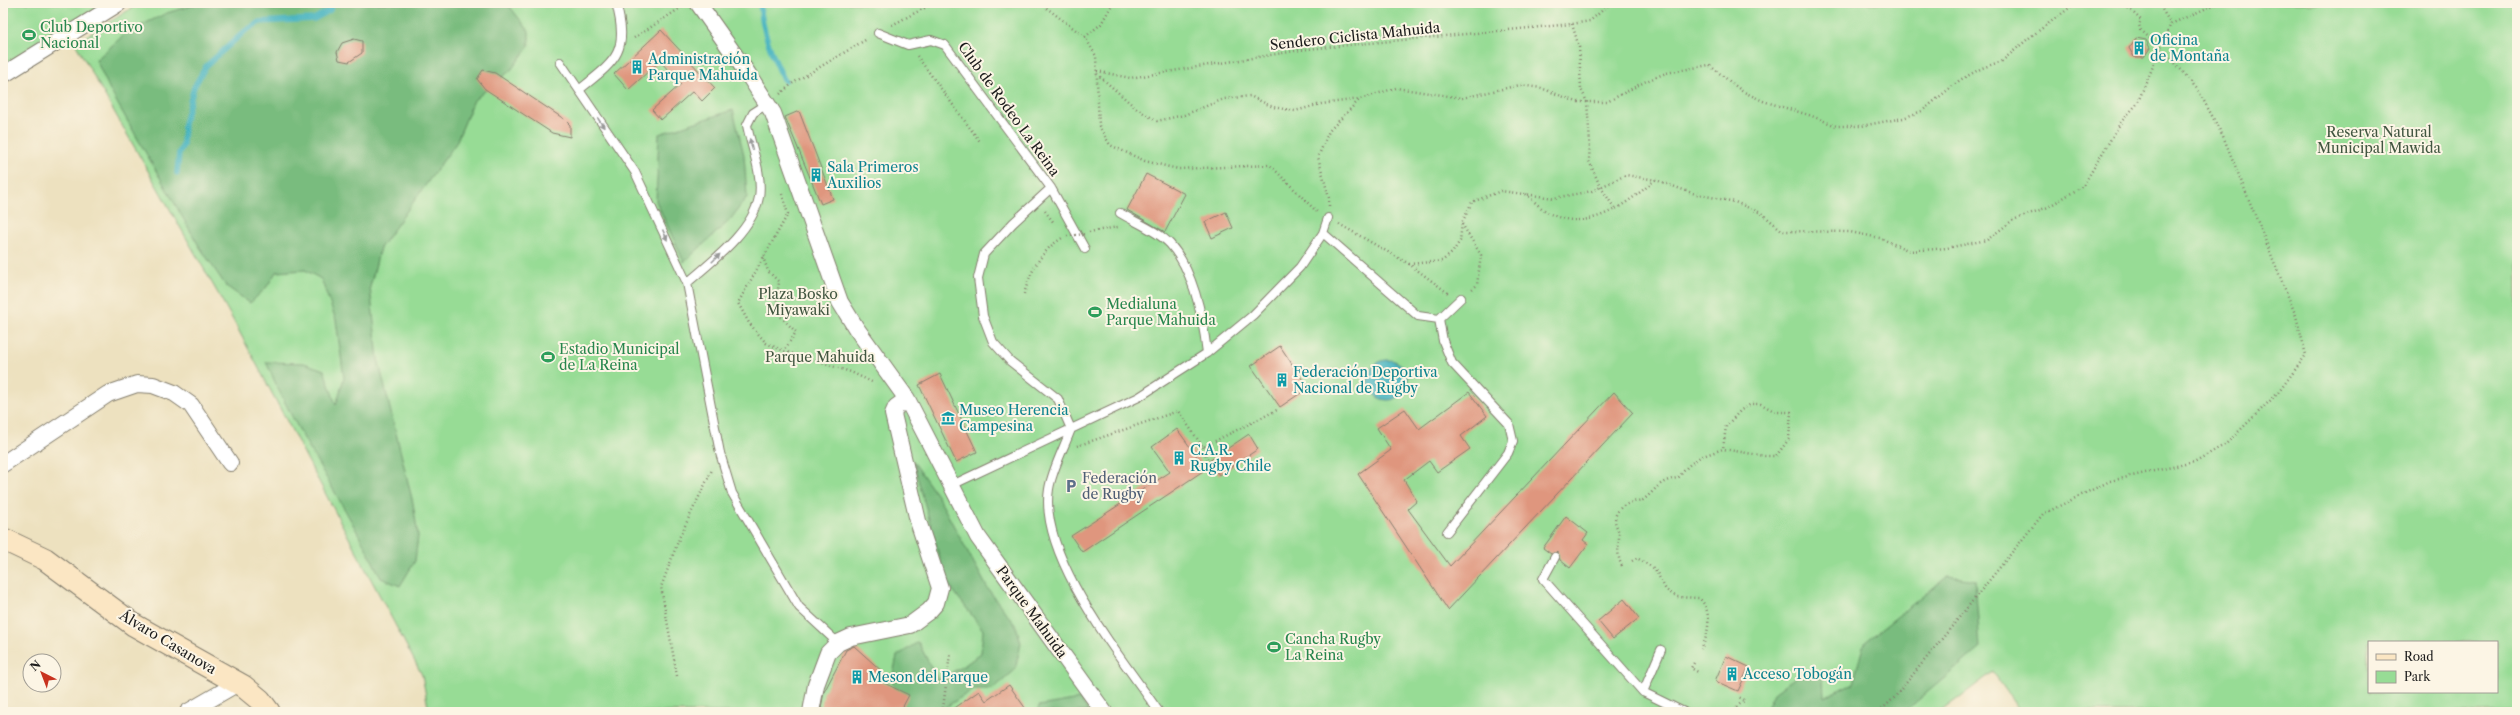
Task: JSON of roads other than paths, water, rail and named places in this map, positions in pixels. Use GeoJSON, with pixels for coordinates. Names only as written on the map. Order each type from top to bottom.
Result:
{"type":"FeatureCollection","features":[{"type":"Feature","properties":{"kind":"street"},"geometry":{"type":"LineString","coordinates":[[3,75],[120,3]]}},
{"type":"Feature","properties":{"kind":"street","name":"Parque Mahuida"},"geometry":{"type":"LineString","coordinates":[[698,3],[748,74],[772,113],[840,302],[856,328],[907,399],[978,537],[1104,712]]}},
{"type":"Feature","properties":{"kind":"street"},"geometry":{"type":"LineString","coordinates":[[3,464],[108,394],[137,384],[153,385],[174,393],[191,405],[230,463]]}},
{"type":"Feature","properties":{"kind":"street"},"geometry":{"type":"LineString","coordinates":[[811,712],[816,685],[828,653],[838,643],[851,637],[910,625],[930,611],[936,603],[940,588],[918,521],[893,414],[896,407],[907,399]]}},
{"type":"Feature","properties":{"kind":"street","name":"Álvaro Casanova"},"geometry":{"type":"LineString","coordinates":[[3,538],[45,559],[134,625],[238,683],[256,696],[269,712]]}},
{"type":"Feature","properties":{"kind":"street"},"geometry":{"type":"LineString","coordinates":[[188,712],[238,683]]}},
{"type":"Feature","properties":{"kind":"lane"},"geometry":{"type":"LineString","coordinates":[[579,90],[613,62],[620,47],[621,20],[616,3]]}},
{"type":"Feature","properties":{"kind":"lane","name":"Club de Rodeo La Reina"},"geometry":{"type":"LineString","coordinates":[[878,33],[908,45],[931,40],[945,45],[1051,188],[1086,249]]}},
{"type":"Feature","properties":{"kind":"lane"},"geometry":{"type":"LineString","coordinates":[[560,62],[635,172],[687,283],[720,454],[732,493],[799,607],[823,632],[838,643]]}},
{"type":"Feature","properties":{"kind":"lane"},"geometry":{"type":"LineString","coordinates":[[687,283],[712,262],[752,218],[759,197],[757,168],[747,125],[753,113],[767,104]]}},
{"type":"Feature","properties":{"kind":"lane"},"geometry":{"type":"LineString","coordinates":[[1051,188],[1012,223],[984,254],[978,278],[983,316],[993,342],[1010,361],[1058,399],[1071,429],[1049,489],[1048,518],[1054,539],[1071,577],[1095,619],[1159,712]]}},
{"type":"Feature","properties":{"kind":"lane"},"geometry":{"type":"LineString","coordinates":[[1120,213],[1169,243],[1188,273],[1203,318],[1207,352]]}},
{"type":"Feature","properties":{"kind":"lane"},"geometry":{"type":"LineString","coordinates":[[952,485],[1139,397],[1207,352],[1253,315],[1300,267],[1324,233],[1328,218]]}},
{"type":"Feature","properties":{"kind":"lane"},"geometry":{"type":"LineString","coordinates":[[1324,233],[1418,316],[1439,319]]}},
{"type":"Feature","properties":{"kind":"lane"},"geometry":{"type":"LineString","coordinates":[[1439,319],[1460,298]]}},
{"type":"Feature","properties":{"kind":"lane"},"geometry":{"type":"LineString","coordinates":[[1439,319],[1443,341],[1452,363],[1509,424],[1514,441],[1508,453],[1446,532]]}},
{"type":"Feature","properties":{"kind":"lane"},"geometry":{"type":"LineString","coordinates":[[1555,557],[1542,579],[1643,692],[1684,712]]}},
{"type":"Feature","properties":{"kind":"lane"},"geometry":{"type":"LineString","coordinates":[[1643,692],[1661,650]]}},
{"type":"Feature","properties":{"kind":"water"},"geometry":{"type":"Polygon","coordinates":[[[1388,360],[1399,363],[1405,369],[1408,380],[1405,391],[1399,397],[1388,400],[1377,397],[1371,391],[1368,380],[1371,369],[1377,363],[1388,360]]]}},
{"type":"Feature","properties":{"kind":"waterway"},"geometry":{"type":"LineString","coordinates":[[177,173],[179,153],[183,145],[184,124],[194,87],[206,66],[245,31],[260,22],[314,19],[330,10],[333,3]]}},
{"type":"Feature","properties":{"kind":"waterway"},"geometry":{"type":"LineString","coordinates":[[760,3],[768,44],[785,81]]}},
{"type":"Feature","properties":{"kind":"place","name":"Club Deportivo Nacional"},"geometry":{"type":"Point","coordinates":[29,35]}},
{"type":"Feature","properties":{"kind":"place","name":"Oficina de Montaña"},"geometry":{"type":"Point","coordinates":[2139,48]}},
{"type":"Feature","properties":{"kind":"place","name":"Administración Parque Mahuida"},"geometry":{"type":"Point","coordinates":[637,67]}},
{"type":"Feature","properties":{"kind":"place","name":"Sala Primeros Auxilios"},"geometry":{"type":"Point","coordinates":[816,175]}},
{"type":"Feature","properties":{"kind":"place","name":"Medialuna Parque Mahuida"},"geometry":{"type":"Point","coordinates":[1095,312]}},
{"type":"Feature","properties":{"kind":"place","name":"Estadio Municipal de La Reina"},"geometry":{"type":"Point","coordinates":[548,357]}},
{"type":"Feature","properties":{"kind":"place","name":"Federación Deportiva Nacional de Rugby"},"geometry":{"type":"Point","coordinates":[1282,380]}},
{"type":"Feature","properties":{"kind":"place","name":"Museo Herencia Campesina"},"geometry":{"type":"Point","coordinates":[948,418]}},
{"type":"Feature","properties":{"kind":"place","name":"C.A.R. Rugby Chile"},"geometry":{"type":"Point","coordinates":[1179,458]}},
{"type":"Feature","properties":{"kind":"place","name":"Federación de Rugby"},"geometry":{"type":"Point","coordinates":[1071,486]}},
{"type":"Feature","properties":{"kind":"place","name":"Cancha Rugby La Reina"},"geometry":{"type":"Point","coordinates":[1274,647]}},
{"type":"Feature","properties":{"kind":"place","name":"Acceso Tobogán"},"geometry":{"type":"Point","coordinates":[1732,674]}},
{"type":"Feature","properties":{"kind":"place","name":"Meson del Parque"},"geometry":{"type":"Point","coordinates":[857,677]}},
{"type":"Feature","properties":{"kind":"park label","name":"Reserva Natural Municipal Mawida"},"geometry":{"type":"Point","coordinates":[2379,140]}},
{"type":"Feature","properties":{"kind":"park label","name":"Plaza Bosko Miyawaki"},"geometry":{"type":"Point","coordinates":[798,302]}}]}
